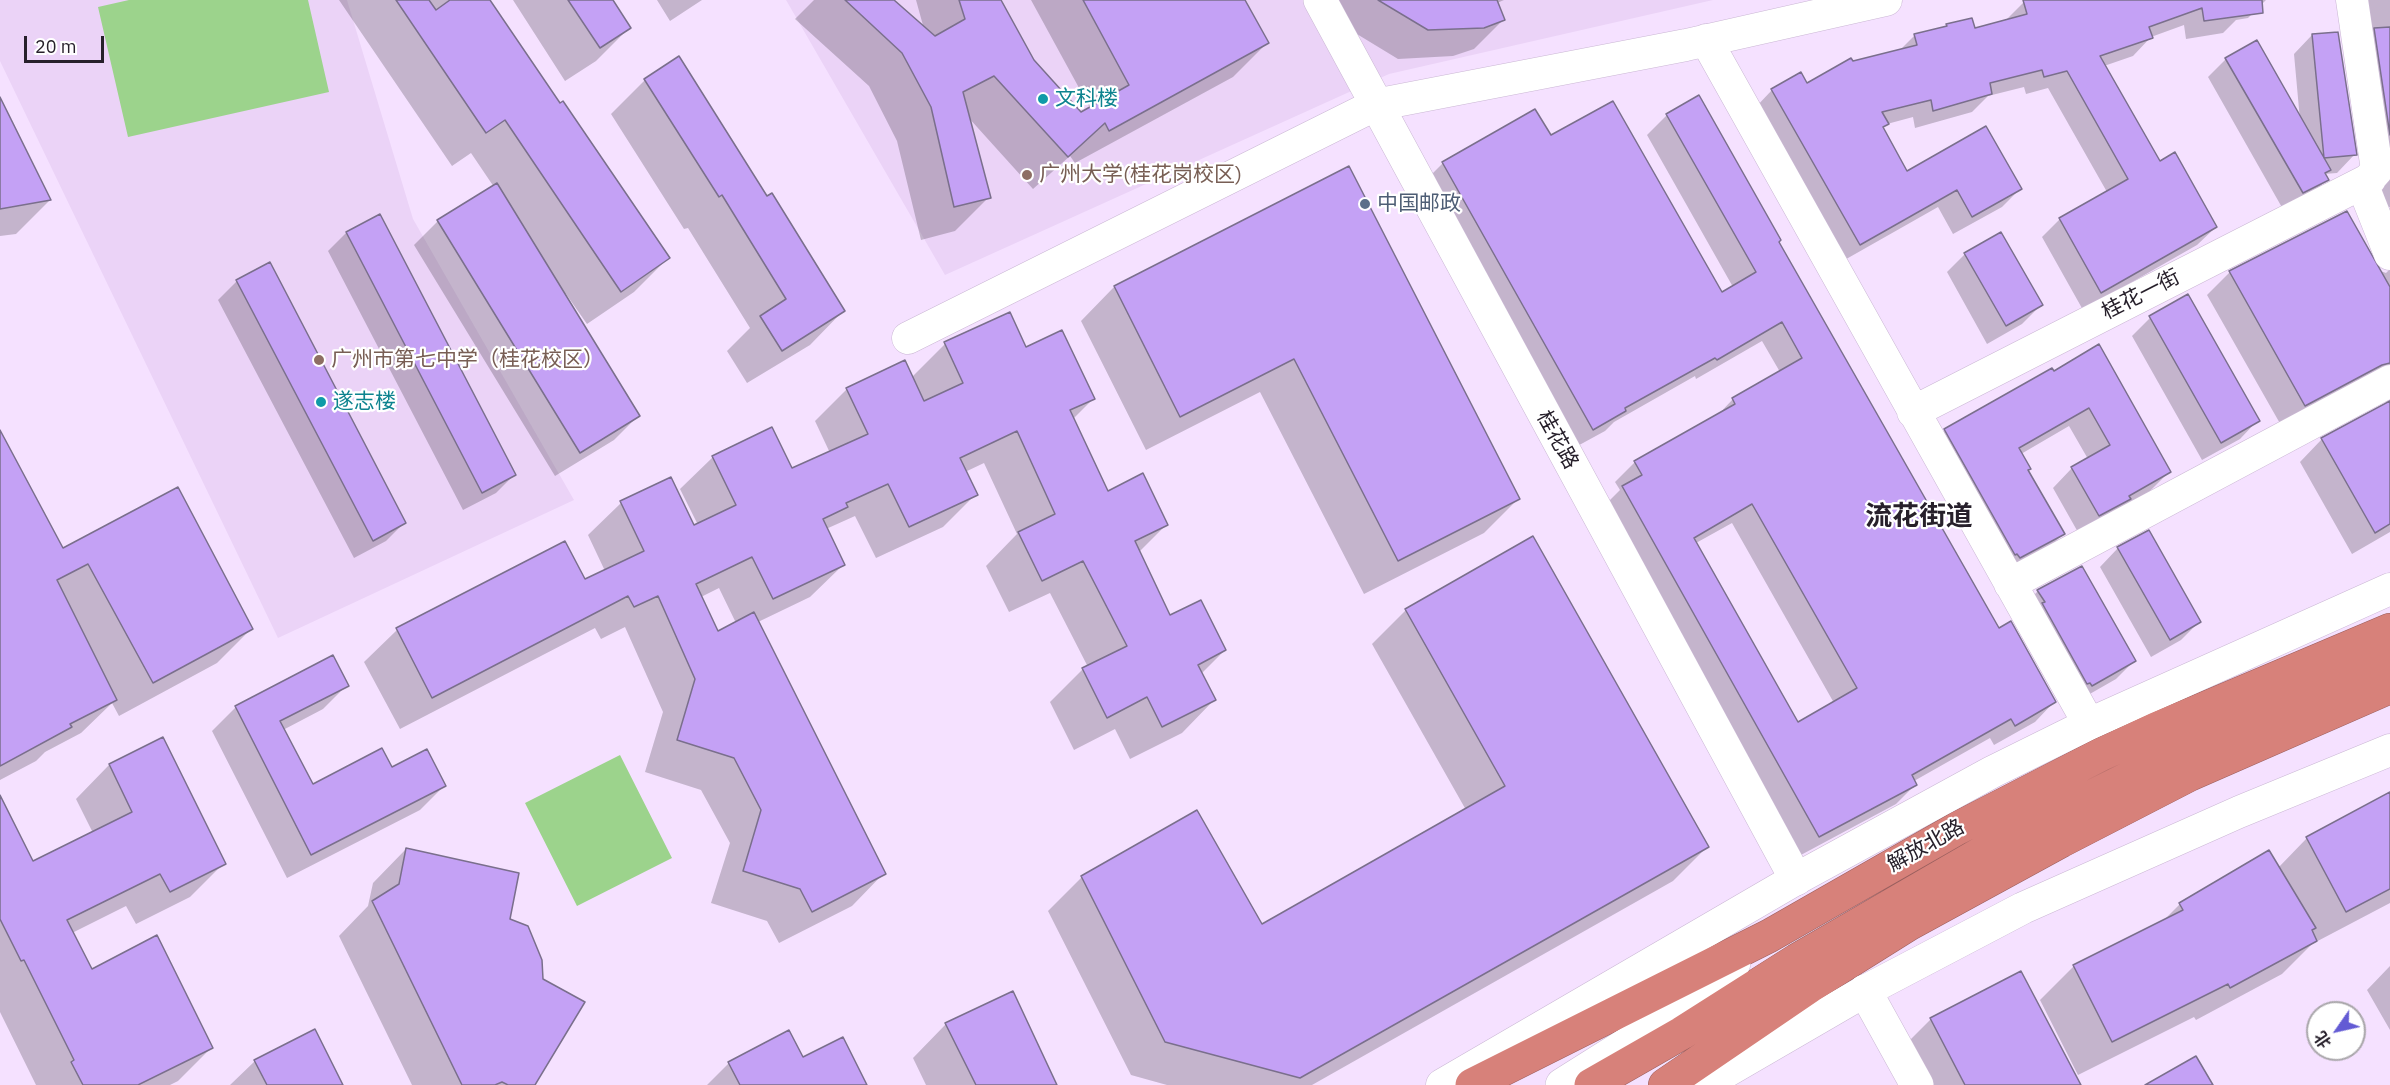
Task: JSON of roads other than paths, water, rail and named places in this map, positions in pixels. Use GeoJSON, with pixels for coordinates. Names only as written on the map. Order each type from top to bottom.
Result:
{"type":"FeatureCollection","features":[{"type":"Feature","properties":{"kind":"highway","name":"解放北路"},"geometry":{"type":"LineString","coordinates":[[1472,1085],[1769,936],[1958,828],[2100,755],[2390,630]]}},
{"type":"Feature","properties":{"kind":"highway"},"geometry":{"type":"LineString","coordinates":[[1591,1085],[1682,1033],[1807,954],[2004,840],[2173,756],[2390,656]]}},
{"type":"Feature","properties":{"kind":"highway"},"geometry":{"type":"LineString","coordinates":[[1665,1085],[1810,986],[1909,924],[2091,825],[2189,775],[2390,687]]}},
{"type":"Feature","properties":{"kind":"highway"},"geometry":{"type":"LineString","coordinates":[[1573,1085],[1682,1033]]}},
{"type":"Feature","properties":{"kind":"street","name":"桂花路"},"geometry":{"type":"LineString","coordinates":[[1320,0],[1796,879]]}},
{"type":"Feature","properties":{"kind":"street"},"geometry":{"type":"LineString","coordinates":[[908,338],[1375,105],[1706,40],[1886,0]]}},
{"type":"Feature","properties":{"kind":"street"},"geometry":{"type":"LineString","coordinates":[[2352,0],[2377,170],[2363,186],[2390,254]]}},
{"type":"Feature","properties":{"kind":"street"},"geometry":{"type":"LineString","coordinates":[[1706,40],[2089,724]]}},
{"type":"Feature","properties":{"kind":"street","name":"桂花一街"},"geometry":{"type":"LineString","coordinates":[[1913,412],[2370,178]]}},
{"type":"Feature","properties":{"kind":"street"},"geometry":{"type":"LineString","coordinates":[[2010,584],[2390,381]]}},
{"type":"Feature","properties":{"kind":"street"},"geometry":{"type":"LineString","coordinates":[[1442,1085],[1796,879],[1992,772],[2089,724],[2390,589]]}},
{"type":"Feature","properties":{"kind":"street"},"geometry":{"type":"LineString","coordinates":[[1703,1085],[1865,991],[2003,918],[2239,812],[2390,750]]}},
{"type":"Feature","properties":{"kind":"street"},"geometry":{"type":"LineString","coordinates":[[1562,1085],[1643,1034],[1769,936]]}},
{"type":"Feature","properties":{"kind":"street"},"geometry":{"type":"LineString","coordinates":[[1865,991],[1917,1085]]}},
{"type":"Feature","properties":{"kind":"place","name":"文科楼"},"geometry":{"type":"Point","coordinates":[1043,99]}},
{"type":"Feature","properties":{"kind":"place","name":"广州大学(桂花岗校区)"},"geometry":{"type":"Point","coordinates":[1027,175]}},
{"type":"Feature","properties":{"kind":"place","name":"中国邮政"},"geometry":{"type":"Point","coordinates":[1365,204]}},
{"type":"Feature","properties":{"kind":"place","name":"广州市第七中学（桂花校区）"},"geometry":{"type":"Point","coordinates":[319,360]}},
{"type":"Feature","properties":{"kind":"place","name":"遂志楼"},"geometry":{"type":"Point","coordinates":[321,402]}},
{"type":"Feature","properties":{"kind":"district","name":"流花街道"},"geometry":{"type":"Point","coordinates":[1919,517]}}]}
